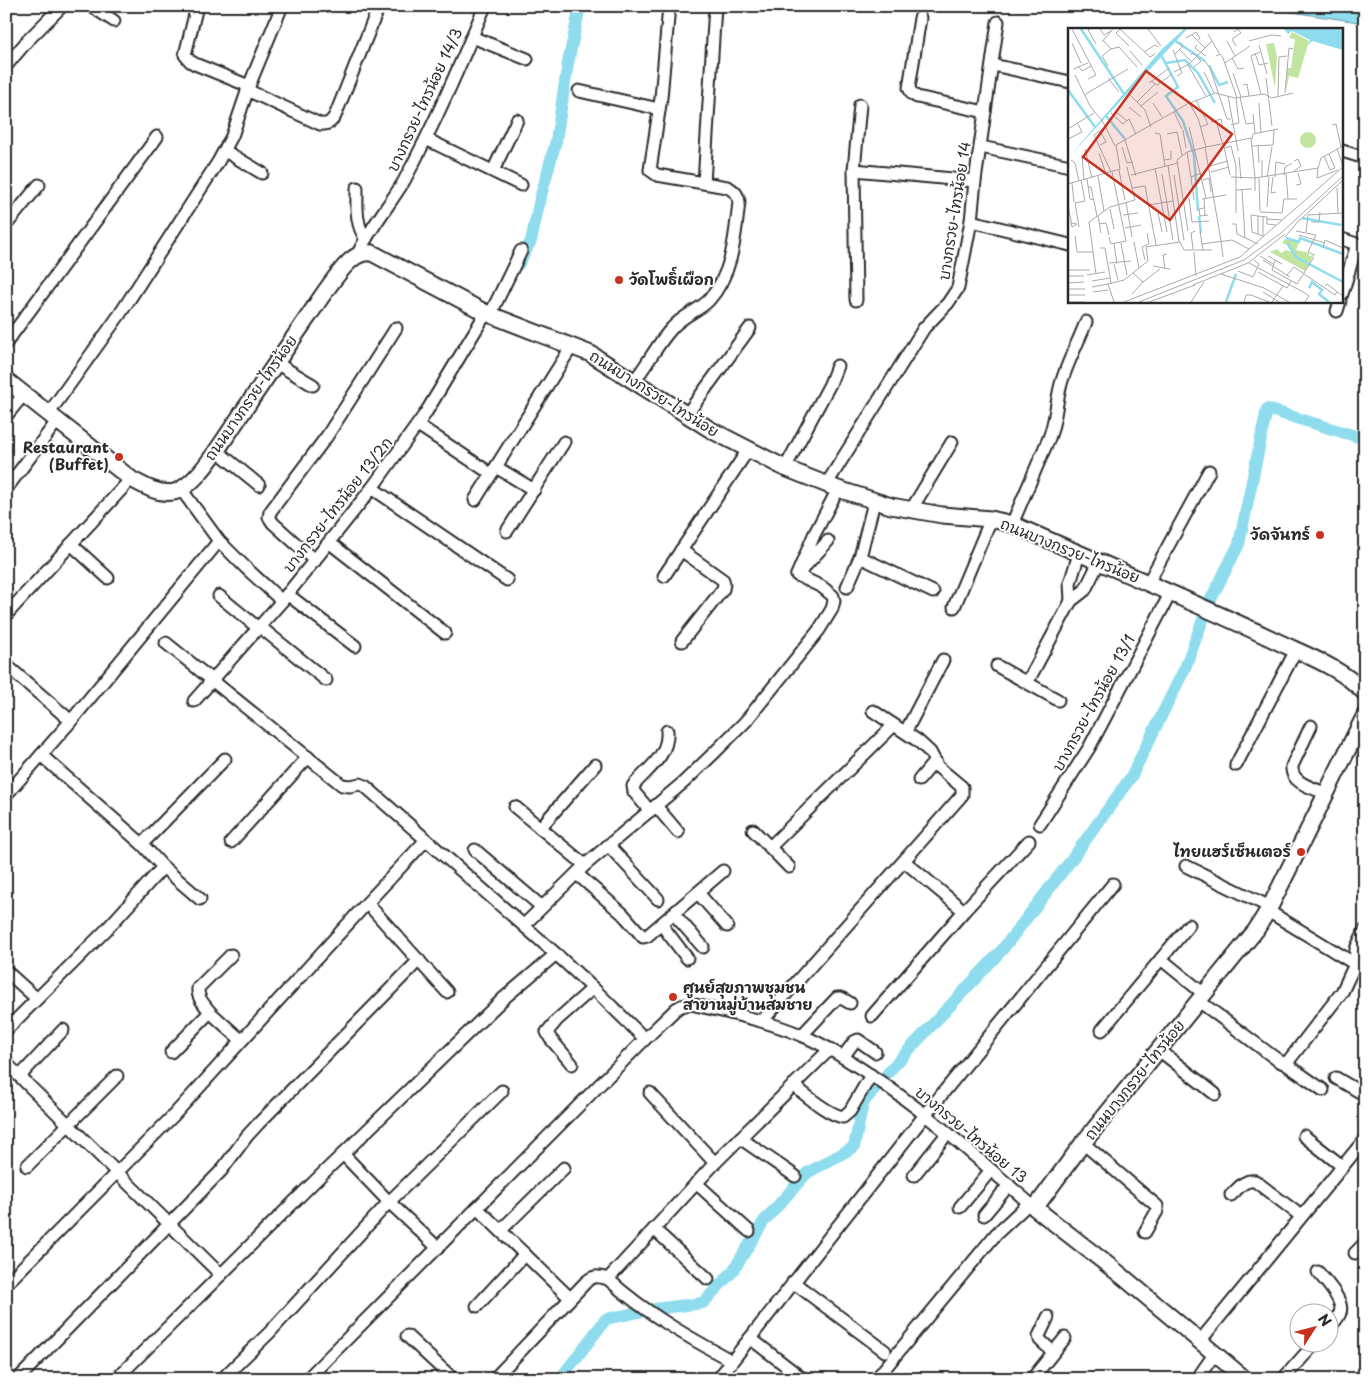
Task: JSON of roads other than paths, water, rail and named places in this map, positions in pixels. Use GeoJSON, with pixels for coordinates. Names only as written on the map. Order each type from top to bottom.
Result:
{"type":"FeatureCollection","features":[{"type":"Feature","properties":{"kind":"main road","name":"ถนนบางกรวย-ไทรน้อย"},"geometry":{"type":"LineString","coordinates":[[181,489],[197,475],[216,450],[335,279],[350,260],[367,252],[378,255],[488,314],[591,354],[711,430],[785,468],[874,502],[911,510],[1012,524],[1219,614],[1296,650],[1342,674],[1365,693]]}},
{"type":"Feature","properties":{"kind":"main road"},"geometry":{"type":"LineString","coordinates":[[6,380],[131,478],[147,488],[173,492],[181,489]]}},
{"type":"Feature","properties":{"kind":"main road","name":"ถนนบางกรวย-ไทรน้อย"},"geometry":{"type":"LineString","coordinates":[[1027,1202],[1083,1143],[1256,930],[1269,909],[1365,715]]}},
{"type":"Feature","properties":{"kind":"main road"},"geometry":{"type":"LineString","coordinates":[[1027,1202],[1245,1379]]}},
{"type":"Feature","properties":{"kind":"street"},"geometry":{"type":"LineString","coordinates":[[6,66],[28,40],[62,6]]}},
{"type":"Feature","properties":{"kind":"street"},"geometry":{"type":"LineString","coordinates":[[91,6],[114,21]]}},
{"type":"Feature","properties":{"kind":"street"},"geometry":{"type":"LineString","coordinates":[[197,6],[185,55],[187,58],[195,64],[320,124],[330,123],[335,116],[379,6]]}},
{"type":"Feature","properties":{"kind":"street"},"geometry":{"type":"LineString","coordinates":[[6,489],[225,151],[248,88],[282,6]]}},
{"type":"Feature","properties":{"kind":"street","name":"บางกรวย-ไทรน้อย 14/3"},"geometry":{"type":"LineString","coordinates":[[357,256],[402,183],[426,139],[484,6]]}},
{"type":"Feature","properties":{"kind":"street"},"geometry":{"type":"LineString","coordinates":[[634,381],[647,366],[667,333],[678,320],[709,301],[728,269],[736,230],[738,198],[733,190],[657,175],[652,172],[651,163],[659,109],[669,6]]}},
{"type":"Feature","properties":{"kind":"street"},"geometry":{"type":"LineString","coordinates":[[704,183],[716,6]]}},
{"type":"Feature","properties":{"kind":"street"},"geometry":{"type":"LineString","coordinates":[[920,18],[909,88],[912,94],[917,97],[985,112]]}},
{"type":"Feature","properties":{"kind":"street","name":"บางกรวย-ไทรน้อย 14"},"geometry":{"type":"LineString","coordinates":[[797,575],[832,487],[924,328],[948,303],[958,288],[971,220],[998,22]]}},
{"type":"Feature","properties":{"kind":"street"},"geometry":{"type":"LineString","coordinates":[[472,37],[527,59]]}},
{"type":"Feature","properties":{"kind":"street"},"geometry":{"type":"LineString","coordinates":[[993,65],[1068,82]]}},
{"type":"Feature","properties":{"kind":"street"},"geometry":{"type":"LineString","coordinates":[[579,90],[659,109]]}},
{"type":"Feature","properties":{"kind":"street"},"geometry":{"type":"LineString","coordinates":[[856,300],[854,170],[860,105]]}},
{"type":"Feature","properties":{"kind":"street"},"geometry":{"type":"LineString","coordinates":[[493,171],[517,120]]}},
{"type":"Feature","properties":{"kind":"street"},"geometry":{"type":"LineString","coordinates":[[6,344],[157,137]]}},
{"type":"Feature","properties":{"kind":"street"},"geometry":{"type":"LineString","coordinates":[[426,139],[521,185]]}},
{"type":"Feature","properties":{"kind":"street"},"geometry":{"type":"LineString","coordinates":[[981,147],[1068,166]]}},
{"type":"Feature","properties":{"kind":"street"},"geometry":{"type":"LineString","coordinates":[[225,151],[262,173]]}},
{"type":"Feature","properties":{"kind":"street"},"geometry":{"type":"LineString","coordinates":[[1344,152],[1365,158]]}},
{"type":"Feature","properties":{"kind":"street"},"geometry":{"type":"LineString","coordinates":[[854,170],[975,181]]}},
{"type":"Feature","properties":{"kind":"street"},"geometry":{"type":"LineString","coordinates":[[6,225],[39,185]]}},
{"type":"Feature","properties":{"kind":"street"},"geometry":{"type":"LineString","coordinates":[[357,188],[359,226],[366,239]]}},
{"type":"Feature","properties":{"kind":"street"},"geometry":{"type":"LineString","coordinates":[[971,220],[1068,244]]}},
{"type":"Feature","properties":{"kind":"street"},"geometry":{"type":"LineString","coordinates":[[1344,240],[1361,245],[1344,289]]}},
{"type":"Feature","properties":{"kind":"street","name":"บางกรวย-ไทรน้อย 13/2ก"},"geometry":{"type":"LineString","coordinates":[[194,701],[258,626],[285,598],[330,543],[418,425],[488,314],[521,251]]}},
{"type":"Feature","properties":{"kind":"street"},"geometry":{"type":"LineString","coordinates":[[1012,524],[1055,423],[1058,396],[1062,382],[1086,322]]}},
{"type":"Feature","properties":{"kind":"street"},"geometry":{"type":"LineString","coordinates":[[315,561],[273,523],[269,516],[270,512],[327,436],[396,328]]}},
{"type":"Feature","properties":{"kind":"street"},"geometry":{"type":"LineString","coordinates":[[687,414],[750,328]]}},
{"type":"Feature","properties":{"kind":"street"},"geometry":{"type":"LineString","coordinates":[[475,500],[490,468],[572,346]]}},
{"type":"Feature","properties":{"kind":"street"},"geometry":{"type":"LineString","coordinates":[[276,363],[313,385]]}},
{"type":"Feature","properties":{"kind":"street"},"geometry":{"type":"LineString","coordinates":[[785,468],[830,384],[837,366]]}},
{"type":"Feature","properties":{"kind":"street"},"geometry":{"type":"LineString","coordinates":[[6,416],[24,394]]}},
{"type":"Feature","properties":{"kind":"street"},"geometry":{"type":"LineString","coordinates":[[418,425],[490,468],[534,490]]}},
{"type":"Feature","properties":{"kind":"street"},"geometry":{"type":"LineString","coordinates":[[508,531],[564,442]]}},
{"type":"Feature","properties":{"kind":"street"},"geometry":{"type":"LineString","coordinates":[[911,510],[952,442]]}},
{"type":"Feature","properties":{"kind":"street"},"geometry":{"type":"LineString","coordinates":[[216,450],[259,485]]}},
{"type":"Feature","properties":{"kind":"street"},"geometry":{"type":"LineString","coordinates":[[664,576],[748,450]]}},
{"type":"Feature","properties":{"kind":"street"},"geometry":{"type":"LineString","coordinates":[[1148,583],[1210,471]]}},
{"type":"Feature","properties":{"kind":"street"},"geometry":{"type":"LineString","coordinates":[[6,615],[131,478]]}},
{"type":"Feature","properties":{"kind":"street"},"geometry":{"type":"LineString","coordinates":[[372,488],[507,580]]}},
{"type":"Feature","properties":{"kind":"street"},"geometry":{"type":"LineString","coordinates":[[181,489],[219,541],[246,568],[285,598],[355,646]]}},
{"type":"Feature","properties":{"kind":"street"},"geometry":{"type":"LineString","coordinates":[[847,587],[860,557],[874,502]]}},
{"type":"Feature","properties":{"kind":"street"},"geometry":{"type":"LineString","coordinates":[[954,607],[991,520]]}},
{"type":"Feature","properties":{"kind":"street"},"geometry":{"type":"LineString","coordinates":[[6,795],[71,721],[219,541]]}},
{"type":"Feature","properties":{"kind":"street"},"geometry":{"type":"LineString","coordinates":[[524,925],[581,869],[684,782],[746,721],[828,617],[832,609],[833,596],[822,587],[797,575],[828,541]]}},
{"type":"Feature","properties":{"kind":"street"},"geometry":{"type":"LineString","coordinates":[[330,543],[445,633]]}},
{"type":"Feature","properties":{"kind":"street"},"geometry":{"type":"LineString","coordinates":[[71,544],[108,578]]}},
{"type":"Feature","properties":{"kind":"street"},"geometry":{"type":"LineString","coordinates":[[681,550],[723,580],[724,584],[723,589],[682,641]]}},
{"type":"Feature","properties":{"kind":"street"},"geometry":{"type":"LineString","coordinates":[[1071,601],[1070,582],[1079,554]]}},
{"type":"Feature","properties":{"kind":"street"},"geometry":{"type":"LineString","coordinates":[[860,557],[932,592]]}},
{"type":"Feature","properties":{"kind":"street"},"geometry":{"type":"LineString","coordinates":[[1027,683],[1071,601],[1085,590],[1099,562]]}},
{"type":"Feature","properties":{"kind":"street","name":"บางกรวย-ไทรน้อย 13/1"},"geometry":{"type":"LineString","coordinates":[[1040,824],[1089,748],[1170,594]]}},
{"type":"Feature","properties":{"kind":"street"},"geometry":{"type":"LineString","coordinates":[[219,596],[326,680]]}},
{"type":"Feature","properties":{"kind":"street"},"geometry":{"type":"LineString","coordinates":[[166,643],[342,785],[360,784],[524,925],[645,1039]]}},
{"type":"Feature","properties":{"kind":"street"},"geometry":{"type":"LineString","coordinates":[[1236,765],[1296,650]]}},
{"type":"Feature","properties":{"kind":"street"},"geometry":{"type":"LineString","coordinates":[[906,731],[943,660]]}},
{"type":"Feature","properties":{"kind":"street"},"geometry":{"type":"LineString","coordinates":[[6,665],[71,721]]}},
{"type":"Feature","properties":{"kind":"street"},"geometry":{"type":"LineString","coordinates":[[997,666],[1058,700]]}},
{"type":"Feature","properties":{"kind":"street"},"geometry":{"type":"LineString","coordinates":[[763,1020],[962,794],[962,787],[944,772],[925,746],[906,731],[873,711]]}},
{"type":"Feature","properties":{"kind":"street"},"geometry":{"type":"LineString","coordinates":[[770,847],[894,725]]}},
{"type":"Feature","properties":{"kind":"street"},"geometry":{"type":"LineString","coordinates":[[1311,726],[1292,766],[1292,772],[1296,780],[1325,794]]}},
{"type":"Feature","properties":{"kind":"street"},"geometry":{"type":"LineString","coordinates":[[667,731],[668,740],[659,759],[632,786],[634,792],[678,832]]}},
{"type":"Feature","properties":{"kind":"street"},"geometry":{"type":"LineString","coordinates":[[41,755],[142,844],[162,867],[200,899]]}},
{"type":"Feature","properties":{"kind":"street"},"geometry":{"type":"LineString","coordinates":[[231,842],[308,757]]}},
{"type":"Feature","properties":{"kind":"street"},"geometry":{"type":"LineString","coordinates":[[142,844],[225,759]]}},
{"type":"Feature","properties":{"kind":"street"},"geometry":{"type":"LineString","coordinates":[[919,780],[934,760]]}},
{"type":"Feature","properties":{"kind":"street"},"geometry":{"type":"LineString","coordinates":[[540,828],[595,765]]}},
{"type":"Feature","properties":{"kind":"street"},"geometry":{"type":"LineString","coordinates":[[515,807],[540,828],[581,869],[623,914],[641,937],[647,936],[723,871]]}},
{"type":"Feature","properties":{"kind":"street"},"geometry":{"type":"LineString","coordinates":[[753,830],[789,867]]}},
{"type":"Feature","properties":{"kind":"street"},"geometry":{"type":"LineString","coordinates":[[6,1284],[173,1116],[425,841]]}},
{"type":"Feature","properties":{"kind":"street"},"geometry":{"type":"LineString","coordinates":[[872,1016],[1028,841]]}},
{"type":"Feature","properties":{"kind":"street"},"geometry":{"type":"LineString","coordinates":[[608,846],[658,899]]}},
{"type":"Feature","properties":{"kind":"street"},"geometry":{"type":"LineString","coordinates":[[475,850],[542,907]]}},
{"type":"Feature","properties":{"kind":"street"},"geometry":{"type":"LineString","coordinates":[[904,861],[964,911]]}},
{"type":"Feature","properties":{"kind":"street"},"geometry":{"type":"LineString","coordinates":[[1186,866],[1269,909],[1360,967]]}},
{"type":"Feature","properties":{"kind":"street"},"geometry":{"type":"LineString","coordinates":[[7,1027],[106,930],[162,867]]}},
{"type":"Feature","properties":{"kind":"street"},"geometry":{"type":"LineString","coordinates":[[718,1379],[925,1115],[1113,884]]}},
{"type":"Feature","properties":{"kind":"street"},"geometry":{"type":"LineString","coordinates":[[698,892],[727,926]]}},
{"type":"Feature","properties":{"kind":"street"},"geometry":{"type":"LineString","coordinates":[[367,903],[447,992]]}},
{"type":"Feature","properties":{"kind":"street"},"geometry":{"type":"LineString","coordinates":[[674,914],[703,946]]}},
{"type":"Feature","properties":{"kind":"street"},"geometry":{"type":"LineString","coordinates":[[661,924],[687,958]]}},
{"type":"Feature","properties":{"kind":"street"},"geometry":{"type":"LineString","coordinates":[[1102,1030],[1189,925]]}},
{"type":"Feature","properties":{"kind":"street"},"geometry":{"type":"LineString","coordinates":[[1286,1064],[1360,967],[1356,949],[1365,930]]}},
{"type":"Feature","properties":{"kind":"street"},"geometry":{"type":"LineString","coordinates":[[116,1379],[504,998],[556,954]]}},
{"type":"Feature","properties":{"kind":"street"},"geometry":{"type":"LineString","coordinates":[[231,955],[198,988],[197,993],[210,1012],[242,1040]]}},
{"type":"Feature","properties":{"kind":"street"},"geometry":{"type":"LineString","coordinates":[[1161,959],[1202,998],[1279,1061],[1323,1090]]}},
{"type":"Feature","properties":{"kind":"street"},"geometry":{"type":"LineString","coordinates":[[18,1379],[221,1171],[259,1123],[419,960]]}},
{"type":"Feature","properties":{"kind":"street"},"geometry":{"type":"LineString","coordinates":[[6,971],[36,998]]}},
{"type":"Feature","properties":{"kind":"street"},"geometry":{"type":"LineString","coordinates":[[572,1064],[547,1032],[557,1020],[593,988]]}},
{"type":"Feature","properties":{"kind":"street"},"geometry":{"type":"LineString","coordinates":[[802,1035],[837,998],[850,1003]]}},
{"type":"Feature","properties":{"kind":"street","name":"บางกรวย-ไทรน้อย 13"},"geometry":{"type":"LineString","coordinates":[[307,1379],[680,1006],[691,1004],[763,1020],[802,1035],[830,1049],[888,1085],[1027,1202]]}},
{"type":"Feature","properties":{"kind":"street"},"geometry":{"type":"LineString","coordinates":[[171,1052],[210,1012]]}},
{"type":"Feature","properties":{"kind":"street"},"geometry":{"type":"LineString","coordinates":[[20,1076],[63,1030]]}},
{"type":"Feature","properties":{"kind":"street"},"geometry":{"type":"LineString","coordinates":[[844,1057],[854,1042],[858,1040],[875,1052]]}},
{"type":"Feature","properties":{"kind":"street"},"geometry":{"type":"LineString","coordinates":[[608,1279],[715,1163],[830,1049]]}},
{"type":"Feature","properties":{"kind":"street"},"geometry":{"type":"LineString","coordinates":[[1159,1050],[1215,1094]]}},
{"type":"Feature","properties":{"kind":"street"},"geometry":{"type":"LineString","coordinates":[[6,1063],[221,1275]]}},
{"type":"Feature","properties":{"kind":"street"},"geometry":{"type":"LineString","coordinates":[[27,1166],[117,1076]]}},
{"type":"Feature","properties":{"kind":"street"},"geometry":{"type":"LineString","coordinates":[[793,1086],[833,1114],[843,1117],[874,1077]]}},
{"type":"Feature","properties":{"kind":"street"},"geometry":{"type":"LineString","coordinates":[[1336,1078],[1365,1095]]}},
{"type":"Feature","properties":{"kind":"street"},"geometry":{"type":"LineString","coordinates":[[222,1379],[269,1333],[389,1202],[502,1091]]}},
{"type":"Feature","properties":{"kind":"street"},"geometry":{"type":"LineString","coordinates":[[650,1092],[715,1163]]}},
{"type":"Feature","properties":{"kind":"street"},"geometry":{"type":"LineString","coordinates":[[914,1175],[948,1134]]}},
{"type":"Feature","properties":{"kind":"street"},"geometry":{"type":"LineString","coordinates":[[1304,1136],[1342,1166]]}},
{"type":"Feature","properties":{"kind":"street"},"geometry":{"type":"LineString","coordinates":[[740,1138],[795,1176]]}},
{"type":"Feature","properties":{"kind":"street"},"geometry":{"type":"LineString","coordinates":[[1200,1341],[1365,1138]]}},
{"type":"Feature","properties":{"kind":"street"},"geometry":{"type":"LineString","coordinates":[[1083,1143],[1157,1206],[1157,1211],[1145,1232]]}},
{"type":"Feature","properties":{"kind":"street"},"geometry":{"type":"LineString","coordinates":[[343,1154],[389,1202],[438,1248]]}},
{"type":"Feature","properties":{"kind":"street"},"geometry":{"type":"LineString","coordinates":[[501,1230],[564,1168]]}},
{"type":"Feature","properties":{"kind":"street"},"geometry":{"type":"LineString","coordinates":[[960,1207],[991,1170]]}},
{"type":"Feature","properties":{"kind":"street"},"geometry":{"type":"LineString","coordinates":[[1231,1196],[1243,1183],[1255,1181],[1301,1216]]}},
{"type":"Feature","properties":{"kind":"street"},"geometry":{"type":"LineString","coordinates":[[696,1183],[749,1230]]}},
{"type":"Feature","properties":{"kind":"street"},"geometry":{"type":"LineString","coordinates":[[984,1215],[1009,1185]]}},
{"type":"Feature","properties":{"kind":"street"},"geometry":{"type":"LineString","coordinates":[[876,1379],[996,1234],[1027,1202]]}},
{"type":"Feature","properties":{"kind":"street"},"geometry":{"type":"LineString","coordinates":[[477,1208],[570,1298]]}},
{"type":"Feature","properties":{"kind":"street"},"geometry":{"type":"LineString","coordinates":[[654,1229],[708,1279]]}},
{"type":"Feature","properties":{"kind":"street"},"geometry":{"type":"LineString","coordinates":[[1355,1253],[1365,1243]]}},
{"type":"Feature","properties":{"kind":"street"},"geometry":{"type":"LineString","coordinates":[[477,1306],[525,1254]]}},
{"type":"Feature","properties":{"kind":"street"},"geometry":{"type":"LineString","coordinates":[[1318,1272],[1338,1298],[1341,1308],[1338,1316]]}},
{"type":"Feature","properties":{"kind":"street"},"geometry":{"type":"LineString","coordinates":[[494,1379],[570,1298],[592,1277],[597,1276],[608,1279],[649,1313],[732,1361]]}},
{"type":"Feature","properties":{"kind":"street"},"geometry":{"type":"LineString","coordinates":[[793,1282],[885,1351]]}},
{"type":"Feature","properties":{"kind":"street"},"geometry":{"type":"LineString","coordinates":[[1048,1317],[1039,1336],[1040,1340],[1052,1352]]}},
{"type":"Feature","properties":{"kind":"street"},"geometry":{"type":"LineString","coordinates":[[407,1336],[453,1379]]}},
{"type":"Feature","properties":{"kind":"street"},"geometry":{"type":"LineString","coordinates":[[750,1338],[803,1379]]}},
{"type":"Feature","properties":{"kind":"street"},"geometry":{"type":"LineString","coordinates":[[1032,1379],[1065,1338]]}},
{"type":"Feature","properties":{"kind":"street"},"geometry":{"type":"LineString","coordinates":[[1283,1379],[1307,1352]]}},
{"type":"Feature","properties":{"kind":"street"},"geometry":{"type":"LineString","coordinates":[[1197,1379],[1215,1353]]}},
{"type":"Feature","properties":{"kind":"water"},"geometry":{"type":"Polygon","coordinates":[[[1266,6],[1365,6],[1365,23],[1285,11],[1266,6]]]}},
{"type":"Feature","properties":{"kind":"waterway"},"geometry":{"type":"LineString","coordinates":[[518,265],[531,241],[556,141],[568,63],[580,6]]}},
{"type":"Feature","properties":{"kind":"waterway"},"geometry":{"type":"LineString","coordinates":[[560,1379],[606,1319],[654,1309],[703,1303],[733,1271],[764,1221],[807,1173],[854,1147],[863,1103],[892,1068],[1002,950],[1072,859],[1131,777],[1185,668],[1209,603],[1239,544],[1267,409],[1365,439]]}},
{"type":"Feature","properties":{"kind":"place","name":"วัดโพธิ์เผือก"},"geometry":{"type":"Point","coordinates":[619,280]}},
{"type":"Feature","properties":{"kind":"place","name":"Restaurant (Buffet)"},"geometry":{"type":"Point","coordinates":[119,457]}},
{"type":"Feature","properties":{"kind":"place","name":"วัดจันทร์"},"geometry":{"type":"Point","coordinates":[1320,535]}},
{"type":"Feature","properties":{"kind":"place","name":"ไทยแฮร์เซ็นเตอร์"},"geometry":{"type":"Point","coordinates":[1301,852]}},
{"type":"Feature","properties":{"kind":"place","name":"ศูนย์สุขภาพชุมชน สาขาหมู่บ้านสมชาย"},"geometry":{"type":"Point","coordinates":[673,997]}}]}
